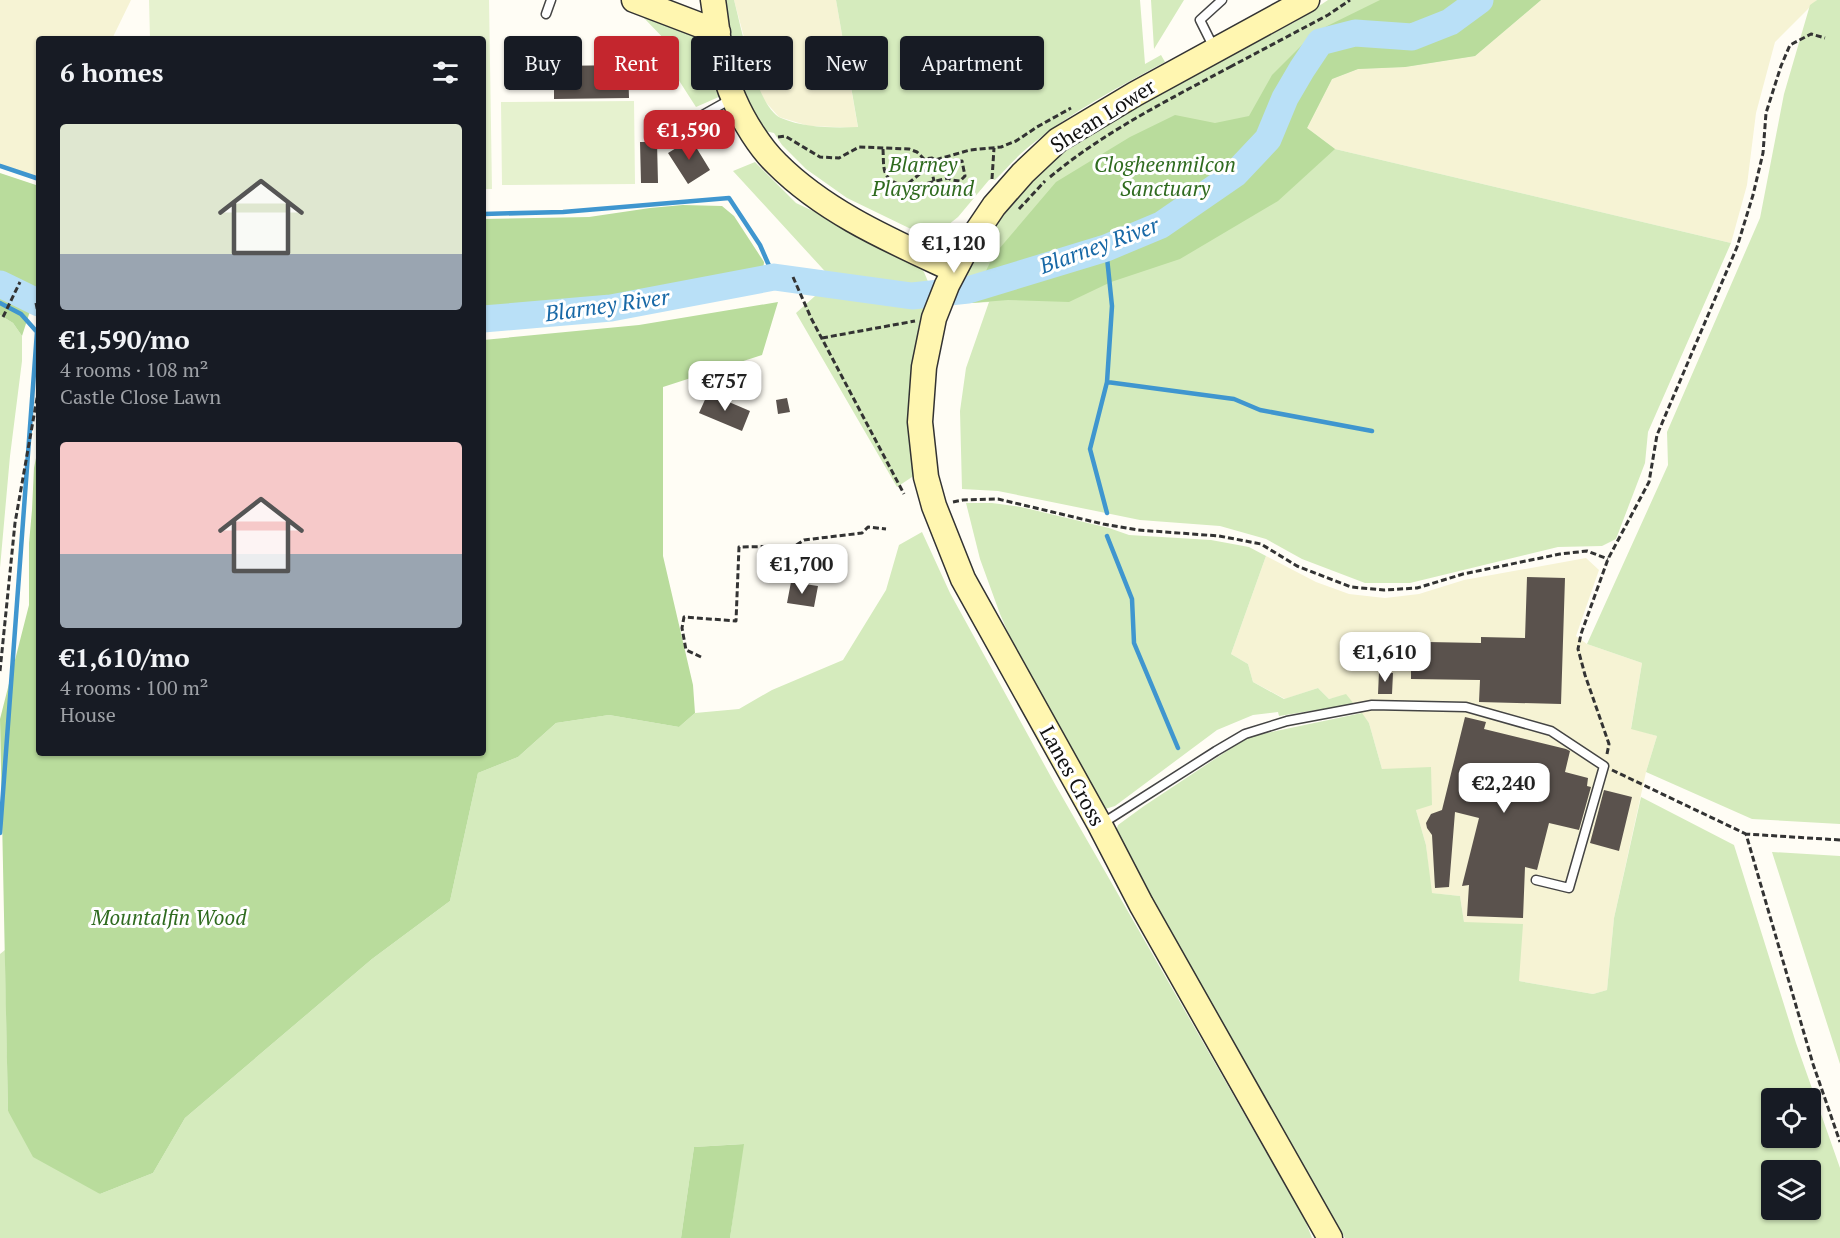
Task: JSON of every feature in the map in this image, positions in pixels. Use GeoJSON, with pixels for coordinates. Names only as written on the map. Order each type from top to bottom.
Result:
{"type":"FeatureCollection","features":[{"type":"Feature","properties":{"kind":"street"},"geometry":{"type":"LineString","coordinates":[[634,0],[718,32]]}},
{"type":"Feature","properties":{"kind":"street"},"geometry":{"type":"LineString","coordinates":[[713,0],[725,71],[733,98],[776,164],[819,200],[861,225],[922,255],[950,277]]}},
{"type":"Feature","properties":{"kind":"street","name":"Shean Lower"},"geometry":{"type":"LineString","coordinates":[[950,277],[994,206],[1023,173],[1058,140],[1135,94],[1222,59],[1307,0]]}},
{"type":"Feature","properties":{"kind":"street"},"geometry":{"type":"LineString","coordinates":[[922,255],[958,252],[969,243]]}},
{"type":"Feature","properties":{"kind":"street","name":"Lanes Cross"},"geometry":{"type":"LineString","coordinates":[[950,277],[928,319],[920,422],[926,477],[934,506],[963,579],[1100,825],[1141,904],[1330,1238]]}},
{"type":"Feature","properties":{"kind":"lane"},"geometry":{"type":"LineString","coordinates":[[546,14],[551,0]]}},
{"type":"Feature","properties":{"kind":"lane"},"geometry":{"type":"LineString","coordinates":[[1222,0],[1200,20],[1222,59]]}},
{"type":"Feature","properties":{"kind":"lane"},"geometry":{"type":"LineString","coordinates":[[676,130],[733,98]]}},
{"type":"Feature","properties":{"kind":"lane"},"geometry":{"type":"LineString","coordinates":[[1100,825],[1245,734],[1287,721],[1372,705],[1466,707],[1551,731],[1604,766],[1569,888],[1536,880]]}},
{"type":"Feature","properties":{"kind":"path"},"geometry":{"type":"LineString","coordinates":[[1825,39],[1811,34],[1790,45],[1781,66],[1766,113],[1763,153],[1737,247],[1657,435],[1649,482],[1608,560],[1581,634],[1578,649],[1609,744],[1604,766],[1746,834],[1840,840]]}},
{"type":"Feature","properties":{"kind":"path"},"geometry":{"type":"LineString","coordinates":[[1017,211],[1046,179],[1069,161],[1222,59]]}},
{"type":"Feature","properties":{"kind":"path"},"geometry":{"type":"LineString","coordinates":[[924,159],[935,160],[1016,141],[1036,127],[1074,107]]}},
{"type":"Feature","properties":{"kind":"path"},"geometry":{"type":"LineString","coordinates":[[759,141],[785,136],[820,157],[831,159],[839,158],[859,147],[909,149],[917,152],[931,167],[934,181]]}},
{"type":"Feature","properties":{"kind":"path"},"geometry":{"type":"LineString","coordinates":[[883,148],[884,170],[893,183],[905,186],[906,189],[948,178],[960,181],[965,176],[962,161],[955,162],[950,168],[948,178]]}},
{"type":"Feature","properties":{"kind":"path"},"geometry":{"type":"LineString","coordinates":[[991,181],[994,148]]}},
{"type":"Feature","properties":{"kind":"path"},"geometry":{"type":"LineString","coordinates":[[905,186],[931,167],[935,160]]}},
{"type":"Feature","properties":{"kind":"path"},"geometry":{"type":"LineString","coordinates":[[931,167],[950,168]]}},
{"type":"Feature","properties":{"kind":"path"},"geometry":{"type":"LineString","coordinates":[[793,277],[822,338],[904,494]]}},
{"type":"Feature","properties":{"kind":"path"},"geometry":{"type":"LineString","coordinates":[[3,317],[20,282]]}},
{"type":"Feature","properties":{"kind":"path"},"geometry":{"type":"LineString","coordinates":[[822,338],[928,319]]}},
{"type":"Feature","properties":{"kind":"path"},"geometry":{"type":"LineString","coordinates":[[0,671],[15,523],[36,404]]}},
{"type":"Feature","properties":{"kind":"path"},"geometry":{"type":"LineString","coordinates":[[934,506],[963,500],[998,499],[1138,530],[1220,536],[1261,544],[1297,567],[1351,587],[1384,590],[1417,588],[1463,574],[1560,554],[1587,551],[1608,560]]}},
{"type":"Feature","properties":{"kind":"path"},"geometry":{"type":"LineString","coordinates":[[701,657],[686,650],[682,628],[684,617],[736,621],[739,547],[795,546],[804,540],[862,533],[868,527],[886,530]]}},
{"type":"Feature","properties":{"kind":"path"},"geometry":{"type":"LineString","coordinates":[[1746,834],[1813,1064],[1840,1142]]}},
{"type":"Feature","properties":{"kind":"shaded area"},"geometry":{"type":"Polygon","coordinates":[[[0,0],[131,0],[113,36],[36,36],[36,177],[0,164],[0,0]]]}},
{"type":"Feature","properties":{"kind":"shaded area"},"geometry":{"type":"Polygon","coordinates":[[[734,0],[836,0],[842,36],[805,36],[805,90],[851,90],[858,128],[809,126],[779,117],[763,99],[760,90],[793,90],[793,36],[744,36],[734,0]]]}},
{"type":"Feature","properties":{"kind":"shaded area"},"geometry":{"type":"Polygon","coordinates":[[[1541,0],[1817,0],[1775,42],[1756,113],[1747,185],[1731,243],[1335,149],[1307,128],[1332,79],[1358,69],[1405,67],[1475,56],[1541,0]]]}},
{"type":"Feature","properties":{"kind":"shaded area"},"geometry":{"type":"Polygon","coordinates":[[[1266,556],[1316,582],[1349,594],[1385,598],[1419,594],[1464,580],[1586,558],[1599,570],[1576,636],[1587,644],[1642,663],[1631,728],[1657,736],[1646,772],[1614,918],[1607,990],[1593,994],[1519,981],[1464,922],[1460,896],[1431,893],[1426,845],[1416,810],[1382,769],[1369,723],[1346,695],[1329,699],[1318,688],[1285,699],[1253,682],[1248,664],[1231,654],[1266,556]]]}},
{"type":"Feature","properties":{"kind":"green space"},"geometry":{"type":"Polygon","coordinates":[[[149,0],[489,0],[492,189],[486,189],[486,36],[150,36],[149,0]]]}},
{"type":"Feature","properties":{"kind":"green space"},"geometry":{"type":"Polygon","coordinates":[[[723,0],[734,0],[743,36],[729,36],[723,0]]]}},
{"type":"Feature","properties":{"kind":"green space","name":"Blarney Playground"},"geometry":{"type":"Polygon","coordinates":[[[836,0],[1140,0],[1145,64],[1161,55],[1165,62],[1063,121],[1022,153],[995,180],[989,180],[958,217],[943,229],[929,233],[913,230],[847,198],[806,169],[782,145],[774,133],[765,131],[742,90],[760,90],[772,111],[790,121],[809,126],[858,127],[852,90],[888,90],[888,36],[842,36],[836,0]]]}},
{"type":"Feature","properties":{"kind":"green space"},"geometry":{"type":"Polygon","coordinates":[[[1151,0],[1184,0],[1154,49],[1151,0]]]}},
{"type":"Feature","properties":{"kind":"green space"},"geometry":{"type":"Polygon","coordinates":[[[1328,0],[1541,0],[1475,56],[1405,67],[1358,69],[1332,79],[1307,128],[1335,149],[1731,243],[1648,432],[1645,463],[1616,539],[1602,546],[1558,547],[1410,583],[1365,583],[1302,559],[1266,539],[1220,526],[1140,520],[998,491],[962,489],[960,411],[966,368],[989,302],[971,303],[966,266],[999,212],[1040,168],[1127,108],[1295,22],[1328,0]]]}},
{"type":"Feature","properties":{"kind":"green space","name":"Clogheenmilcon Sanctuary"},"geometry":{"type":"Polygon","coordinates":[[[1380,0],[1541,0],[1475,56],[1405,67],[1358,69],[1332,79],[1307,128],[1335,149],[1278,201],[1180,259],[1111,282],[1069,302],[1008,300],[971,303],[993,256],[1056,182],[1130,137],[1175,115],[1215,123],[1249,116],[1272,75],[1315,32],[1380,0]]]}},
{"type":"Feature","properties":{"kind":"green space"},"geometry":{"type":"Polygon","coordinates":[[[1817,0],[1840,0],[1840,824],[1752,819],[1646,772],[1657,736],[1631,729],[1642,663],[1587,644],[1668,465],[1667,432],[1760,218],[1784,94],[1810,5],[1817,0]]]}},
{"type":"Feature","properties":{"kind":"green space"},"geometry":{"type":"Polygon","coordinates":[[[642,16],[679,28],[694,36],[691,36],[691,90],[720,90],[721,96],[696,107],[679,81],[679,36],[661,36],[642,16]]]}},
{"type":"Feature","properties":{"kind":"green space"},"geometry":{"type":"Polygon","coordinates":[[[634,101],[635,184],[502,185],[501,102],[634,101]]]}},
{"type":"Feature","properties":{"kind":"green space"},"geometry":{"type":"Polygon","coordinates":[[[755,162],[796,203],[883,244],[914,261],[924,272],[929,284],[928,294],[919,326],[912,368],[915,475],[897,487],[796,313],[833,280],[733,171],[755,162]]]}},
{"type":"Feature","properties":{"kind":"green space"},"geometry":{"type":"Polygon","coordinates":[[[0,173],[36,185],[36,290],[0,275],[0,173]]]}},
{"type":"Feature","properties":{"kind":"green space"},"geometry":{"type":"Polygon","coordinates":[[[683,205],[722,206],[734,216],[764,262],[763,272],[751,277],[632,297],[486,314],[486,219],[589,217],[683,205]]]}},
{"type":"Feature","properties":{"kind":"green space"},"geometry":{"type":"Polygon","coordinates":[[[0,287],[32,305],[22,336],[13,323],[0,315],[0,287]]]}},
{"type":"Feature","properties":{"kind":"green space","name":"Mountalfin Wood"},"geometry":{"type":"Polygon","coordinates":[[[778,302],[762,355],[663,387],[663,556],[693,685],[695,713],[679,727],[609,715],[556,723],[518,757],[478,773],[450,901],[372,959],[185,1118],[153,1173],[100,1194],[33,1157],[8,1111],[0,719],[29,605],[29,543],[36,458],[36,756],[486,756],[486,340],[639,325],[778,302]]]}},
{"type":"Feature","properties":{"kind":"green space"},"geometry":{"type":"Polygon","coordinates":[[[0,315],[13,323],[22,336],[22,361],[10,456],[0,568],[0,315]]]}},
{"type":"Feature","properties":{"kind":"green space"},"geometry":{"type":"Polygon","coordinates":[[[966,503],[992,503],[1021,507],[1129,535],[1211,540],[1249,547],[1266,556],[1231,654],[1248,664],[1253,682],[1284,699],[1318,688],[1329,699],[1346,694],[1354,704],[1279,716],[1278,712],[1253,715],[1217,730],[1115,806],[1105,809],[1099,807],[1026,674],[1000,614],[980,559],[966,503]]]}},
{"type":"Feature","properties":{"kind":"green space"},"geometry":{"type":"Polygon","coordinates":[[[922,532],[950,593],[1056,786],[1305,1220],[1312,1238],[730,1238],[743,1144],[694,1147],[681,1238],[0,1238],[0,954],[5,950],[8,1111],[100,1194],[153,1173],[185,1118],[372,959],[450,901],[478,773],[518,757],[556,723],[609,715],[679,727],[695,713],[739,709],[772,690],[843,660],[886,590],[899,545],[922,532]]]}},
{"type":"Feature","properties":{"kind":"green space"},"geometry":{"type":"Polygon","coordinates":[[[1362,713],[1369,723],[1382,769],[1431,767],[1432,805],[1416,810],[1426,845],[1432,893],[1460,896],[1464,922],[1523,924],[1519,981],[1593,994],[1607,990],[1614,918],[1641,797],[1734,845],[1812,1088],[1761,1088],[1761,1148],[1821,1148],[1821,1114],[1840,1168],[1840,1238],[1345,1238],[1245,1073],[1124,850],[1116,831],[1118,825],[1248,737],[1362,713]]]}},
{"type":"Feature","properties":{"kind":"green space"},"geometry":{"type":"Polygon","coordinates":[[[1772,852],[1840,856],[1840,1064],[1772,852]]]}},
{"type":"Feature","properties":{"kind":"green space"},"geometry":{"type":"Polygon","coordinates":[[[744,1144],[730,1238],[681,1238],[694,1147],[744,1144]]]}},
{"type":"Feature","properties":{"kind":"building"},"geometry":{"type":"Polygon","coordinates":[[[594,65],[594,90],[629,90],[629,98],[554,99],[554,90],[582,90],[582,66],[594,65]]]}},
{"type":"Feature","properties":{"kind":"building"},"geometry":{"type":"Polygon","coordinates":[[[691,139],[710,170],[688,184],[668,153],[691,139]]]}},
{"type":"Feature","properties":{"kind":"building"},"geometry":{"type":"Polygon","coordinates":[[[640,142],[657,142],[658,183],[641,183],[640,142]]]}},
{"type":"Feature","properties":{"kind":"building"},"geometry":{"type":"Polygon","coordinates":[[[708,393],[750,411],[742,431],[699,413],[708,393]]]}},
{"type":"Feature","properties":{"kind":"building"},"geometry":{"type":"Polygon","coordinates":[[[787,398],[790,412],[778,414],[776,400],[787,398]]]}},
{"type":"Feature","properties":{"kind":"building"},"geometry":{"type":"Polygon","coordinates":[[[1527,577],[1565,578],[1561,704],[1479,702],[1480,680],[1411,679],[1411,663],[1428,663],[1428,642],[1481,643],[1481,637],[1525,638],[1527,577]]]}},
{"type":"Feature","properties":{"kind":"building"},"geometry":{"type":"Polygon","coordinates":[[[791,582],[818,586],[814,607],[787,603],[791,582]]]}},
{"type":"Feature","properties":{"kind":"building"},"geometry":{"type":"Polygon","coordinates":[[[1379,672],[1393,673],[1392,694],[1378,694],[1379,672]]]}},
{"type":"Feature","properties":{"kind":"building"},"geometry":{"type":"Polygon","coordinates":[[[1465,717],[1486,722],[1484,729],[1570,751],[1565,772],[1588,778],[1587,786],[1591,787],[1579,830],[1549,823],[1537,870],[1525,867],[1523,918],[1467,916],[1469,885],[1462,886],[1479,818],[1455,812],[1449,887],[1435,888],[1432,835],[1426,823],[1431,814],[1442,810],[1465,717]]]}},
{"type":"Feature","properties":{"kind":"building"},"geometry":{"type":"Polygon","coordinates":[[[1604,790],[1632,797],[1619,851],[1590,843],[1604,790]]]}},
{"type":"Feature","properties":{"kind":"waterway","name":"Blarney River"},"geometry":{"type":"LineString","coordinates":[[486,319],[611,308],[774,277],[912,296],[968,290],[1106,248],[1161,225],[1235,174],[1268,139],[1285,98],[1320,42],[1355,33],[1412,37],[1450,22],[1480,0]]}},
{"type":"Feature","properties":{"kind":"waterway"},"geometry":{"type":"LineString","coordinates":[[0,166],[36,178]]}},
{"type":"Feature","properties":{"kind":"waterway"},"geometry":{"type":"LineString","coordinates":[[486,214],[563,212],[729,198],[760,245],[774,277]]}},
{"type":"Feature","properties":{"kind":"waterway"},"geometry":{"type":"LineString","coordinates":[[1106,248],[1112,306],[1107,382],[1090,449],[1107,513]]}},
{"type":"Feature","properties":{"kind":"waterway","name":"Blarney River"},"geometry":{"type":"LineString","coordinates":[[0,284],[36,302]]}},
{"type":"Feature","properties":{"kind":"waterway"},"geometry":{"type":"LineString","coordinates":[[0,303],[21,314],[36,331]]}},
{"type":"Feature","properties":{"kind":"waterway"},"geometry":{"type":"LineString","coordinates":[[0,833],[36,346]]}},
{"type":"Feature","properties":{"kind":"waterway"},"geometry":{"type":"LineString","coordinates":[[1107,382],[1234,399],[1260,410],[1372,431]]}},
{"type":"Feature","properties":{"kind":"waterway"},"geometry":{"type":"LineString","coordinates":[[1107,536],[1132,599],[1134,643],[1178,748]]}}]}
